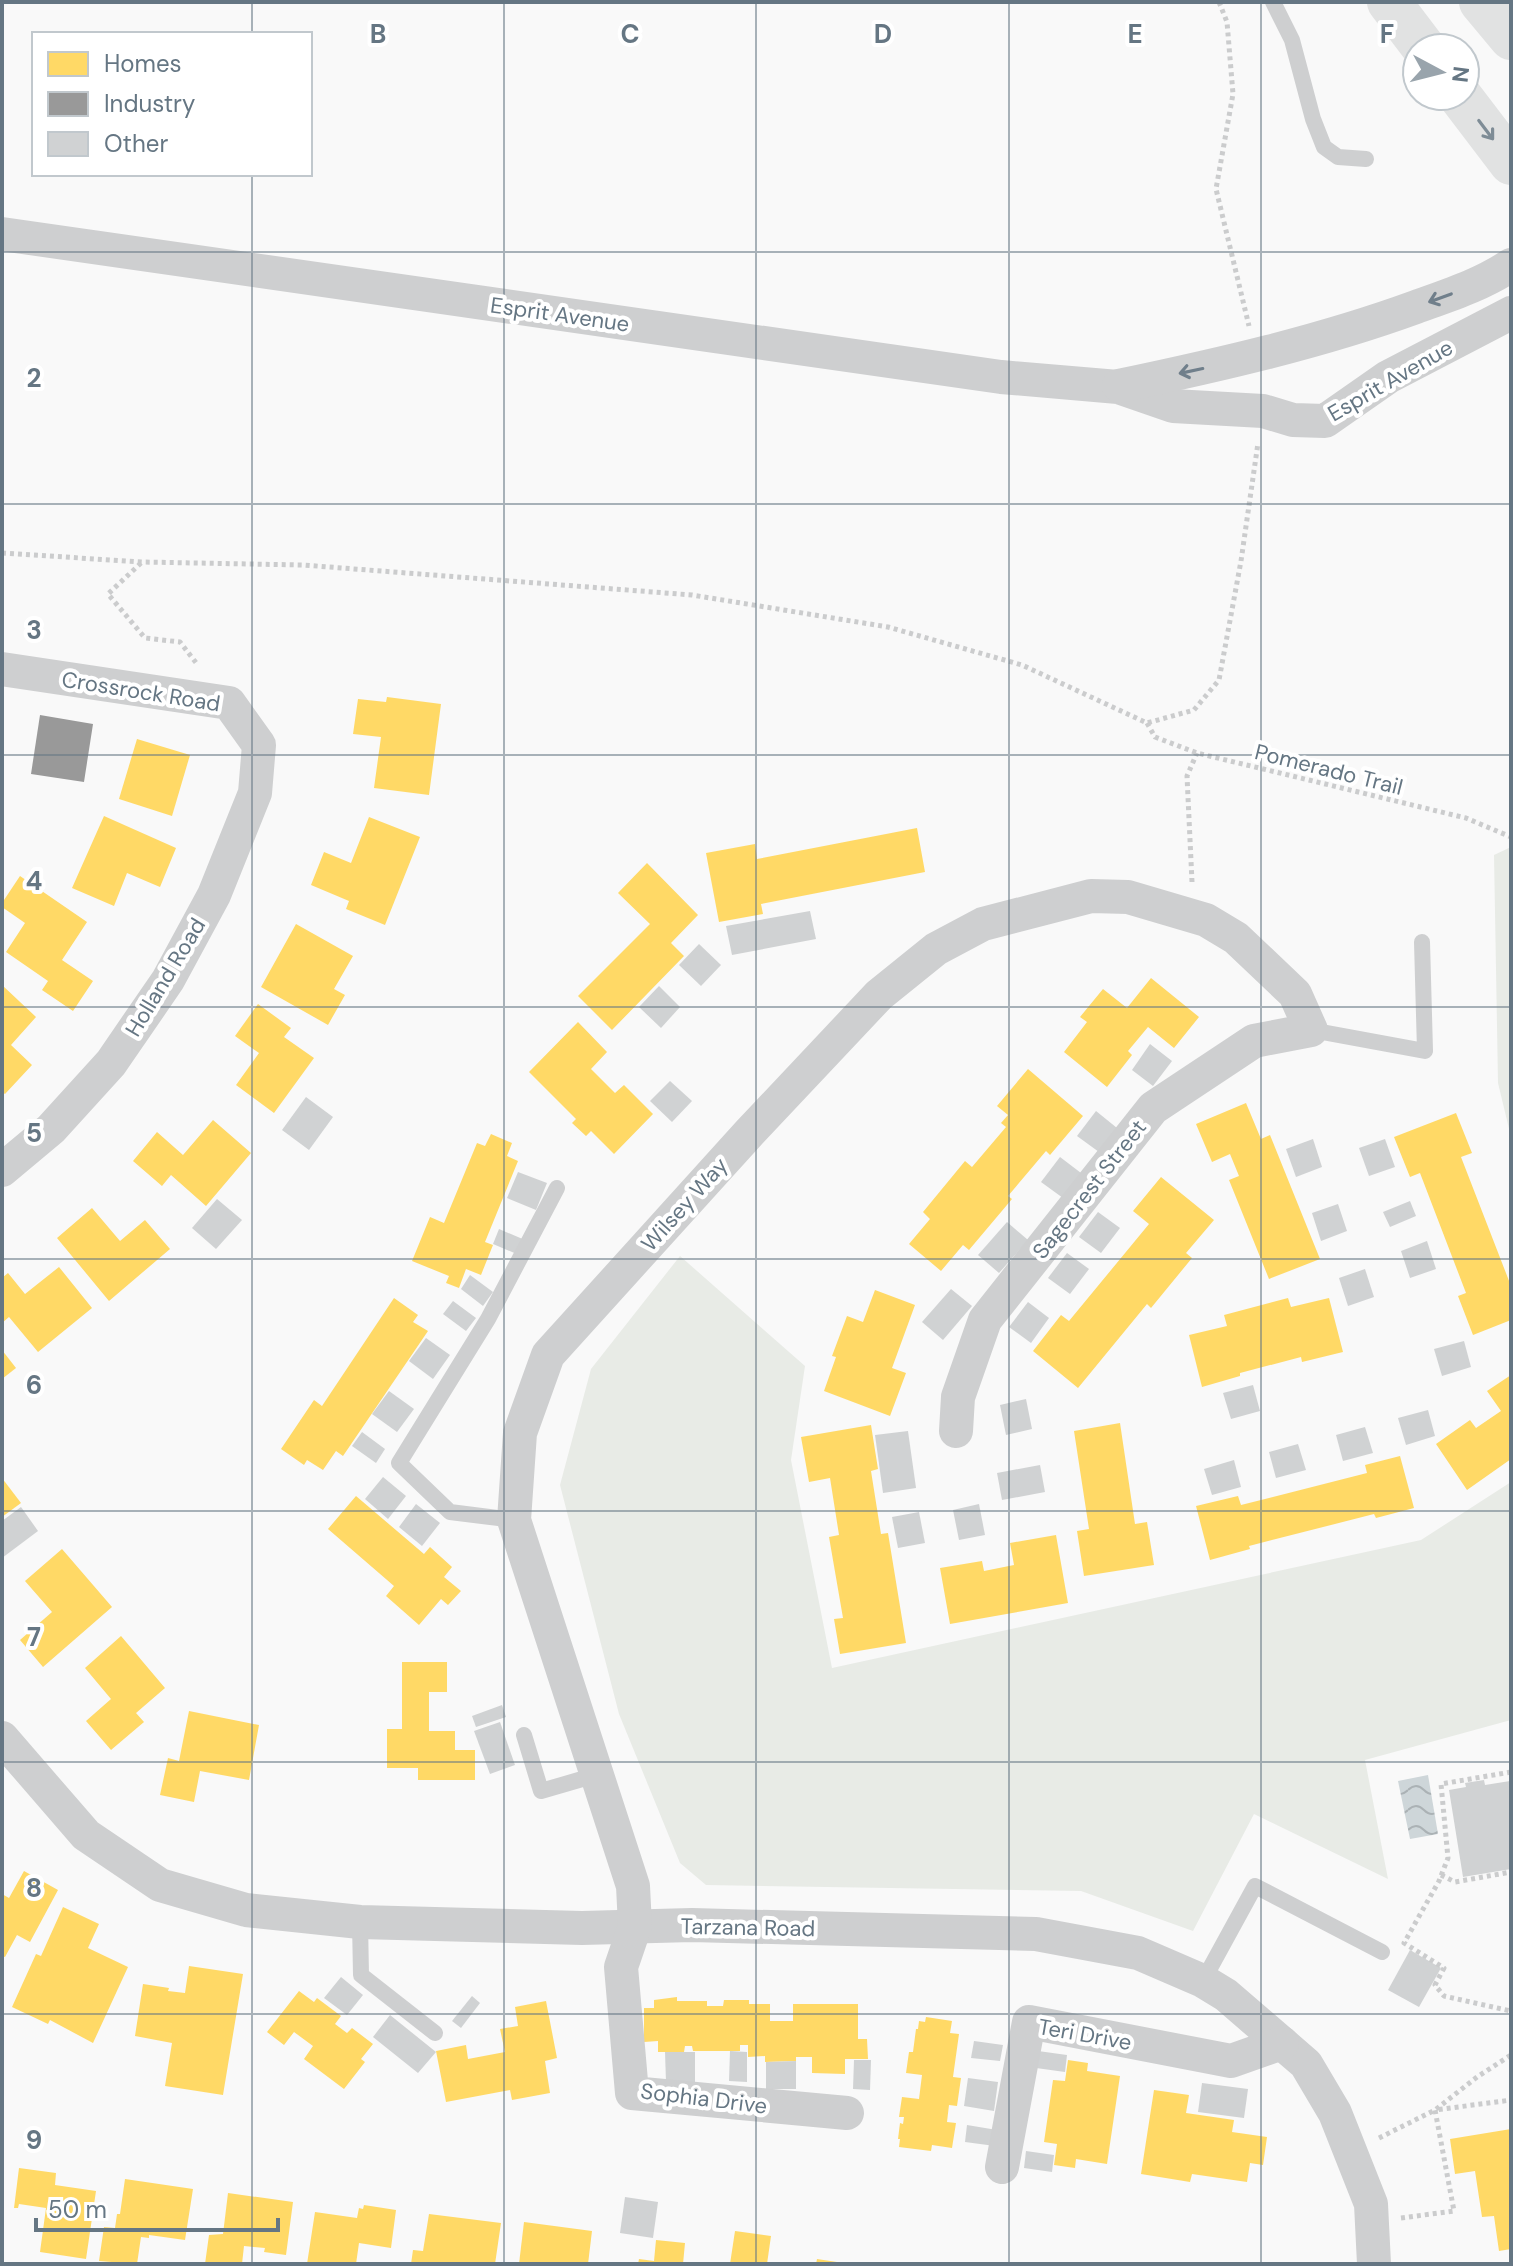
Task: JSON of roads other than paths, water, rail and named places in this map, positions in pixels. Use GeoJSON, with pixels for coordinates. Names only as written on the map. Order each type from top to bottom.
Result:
{"type":"FeatureCollection","features":[{"type":"Feature","properties":{"kind":"main road"},"geometry":{"type":"LineString","coordinates":[[1389,2],[1412,32]]}},
{"type":"Feature","properties":{"kind":"main road"},"geometry":{"type":"LineString","coordinates":[[1481,2],[1511,38]]}},
{"type":"Feature","properties":{"kind":"main road"},"geometry":{"type":"LineString","coordinates":[[1472,112],[1511,163]]}},
{"type":"Feature","properties":{"kind":"street","name":"Esprit Avenue"},"geometry":{"type":"LineString","coordinates":[[2,234],[1001,377],[1118,387],[1173,406],[1263,411],[1293,420],[1325,421],[1388,377],[1511,313]]}},
{"type":"Feature","properties":{"kind":"street","name":"Esprit Avenue"},"geometry":{"type":"LineString","coordinates":[[1118,387],[1205,368],[1377,321],[1487,281],[1511,265]]}},
{"type":"Feature","properties":{"kind":"street"},"geometry":{"type":"LineString","coordinates":[[1256,354],[1263,411]]}},
{"type":"Feature","properties":{"kind":"street","name":"Crossrock Road"},"geometry":{"type":"LineString","coordinates":[[2,669],[229,703],[259,745]]}},
{"type":"Feature","properties":{"kind":"street","name":"Holland Road"},"geometry":{"type":"LineString","coordinates":[[2,1170],[51,1129],[111,1063],[168,980],[214,895],[255,793],[259,745]]}},
{"type":"Feature","properties":{"kind":"street","name":"Wilsey Way"},"geometry":{"type":"LineString","coordinates":[[635,1926],[633,1886],[514,1520],[520,1433],[548,1355],[879,995],[936,949],[983,924],[1091,896],[1128,897],[1206,920],[1236,938],[1295,994],[1311,1030]]}},
{"type":"Feature","properties":{"kind":"street","name":"Sagecrest Street"},"geometry":{"type":"LineString","coordinates":[[956,1431],[958,1397],[985,1320],[1153,1108],[1254,1041],[1311,1030]]}},
{"type":"Feature","properties":{"kind":"street","name":"Tarzana Road"},"geometry":{"type":"LineString","coordinates":[[2,1738],[86,1835],[160,1885],[246,1910],[360,1922],[582,1928],[692,1925],[1036,1934],[1138,1953],[1203,1981],[1226,1995],[1306,2064],[1335,2113],[1371,2204],[1374,2264]]}},
{"type":"Feature","properties":{"kind":"street","name":"Sophia Drive"},"geometry":{"type":"LineString","coordinates":[[635,1926],[621,1967],[632,2093],[847,2113]]}},
{"type":"Feature","properties":{"kind":"street","name":"Teri Drive"},"geometry":{"type":"LineString","coordinates":[[1002,2167],[1029,2022],[1231,2061],[1282,2043]]}},
{"type":"Feature","properties":{"kind":"lane"},"geometry":{"type":"LineString","coordinates":[[1273,2],[1292,40],[1313,119],[1324,147],[1338,157],[1366,159]]}},
{"type":"Feature","properties":{"kind":"lane"},"geometry":{"type":"LineString","coordinates":[[1311,1030],[1425,1051],[1422,942]]}},
{"type":"Feature","properties":{"kind":"lane"},"geometry":{"type":"LineString","coordinates":[[514,1520],[450,1512],[399,1463],[488,1319],[557,1188]]}},
{"type":"Feature","properties":{"kind":"lane"},"geometry":{"type":"LineString","coordinates":[[524,1735],[541,1791],[596,1775]]}},
{"type":"Feature","properties":{"kind":"lane"},"geometry":{"type":"LineString","coordinates":[[1203,1981],[1255,1886],[1382,1952]]}},
{"type":"Feature","properties":{"kind":"lane"},"geometry":{"type":"LineString","coordinates":[[360,1922],[361,1975],[435,2033]]}},
{"type":"Feature","properties":{"kind":"water"},"geometry":{"type":"Polygon","coordinates":[[[1428,1775],[1438,1834],[1410,1839],[1398,1781],[1428,1775]]]}}]}
